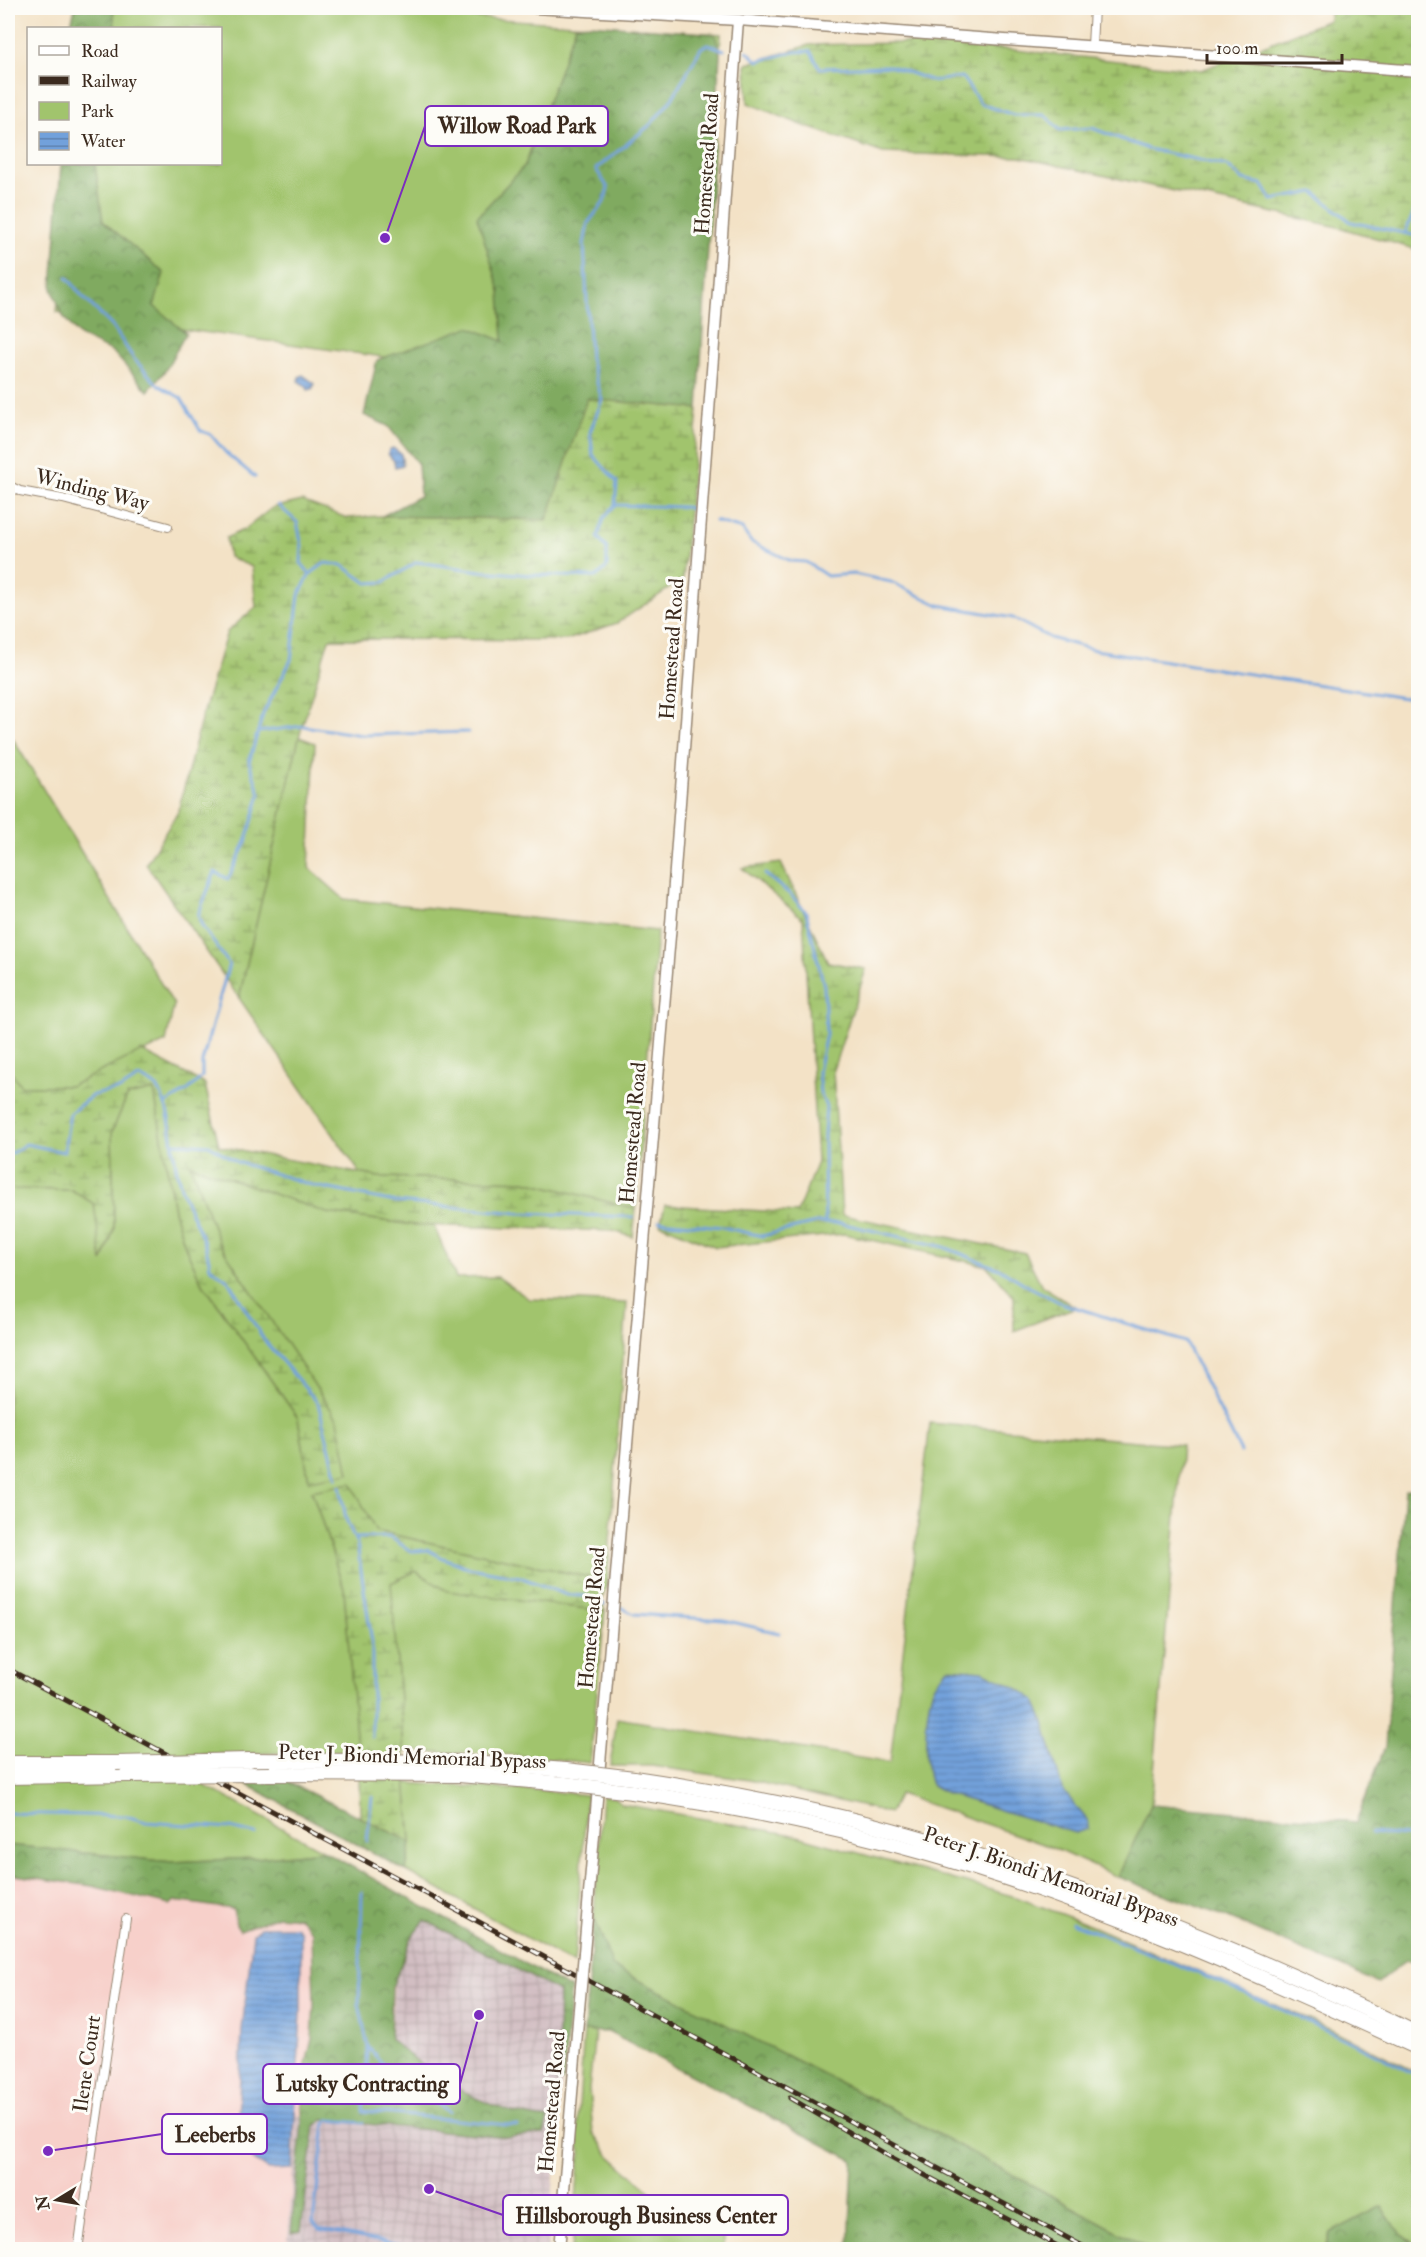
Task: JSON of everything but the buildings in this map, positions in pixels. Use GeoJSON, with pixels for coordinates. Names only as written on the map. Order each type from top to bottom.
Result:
{"type":"FeatureCollection","features":[{"type":"Feature","properties":{"kind":"highway","name":"Peter J. Biondi Memorial Bypass"},"geometry":{"type":"LineString","coordinates":[[8,1764],[249,1760],[459,1762],[566,1777],[751,1797],[929,1840],[995,1861],[1183,1928],[1261,1961],[1419,2034]]}},
{"type":"Feature","properties":{"kind":"highway","name":"Peter J. Biondi Memorial Bypass"},"geometry":{"type":"LineString","coordinates":[[8,1777],[270,1774],[566,1777]]}},
{"type":"Feature","properties":{"kind":"highway","name":"Peter J. Biondi Memorial Bypass"},"geometry":{"type":"LineString","coordinates":[[633,1785],[694,1800],[811,1823],[921,1852],[1003,1877],[1169,1940],[1339,2011],[1419,2048]]}},
{"type":"Feature","properties":{"kind":"street"},"geometry":{"type":"LineString","coordinates":[[535,8],[738,20],[1419,70]]}},
{"type":"Feature","properties":{"kind":"street"},"geometry":{"type":"LineString","coordinates":[[1092,46],[1094,8]]}},
{"type":"Feature","properties":{"kind":"street","name":"Homestead Road"},"geometry":{"type":"LineString","coordinates":[[559,2250],[672,912],[738,20]]}},
{"type":"Feature","properties":{"kind":"street","name":"Winding Way"},"geometry":{"type":"LineString","coordinates":[[8,485],[20,491],[63,499],[168,527]]}},
{"type":"Feature","properties":{"kind":"street","name":"Ilene Court"},"geometry":{"type":"LineString","coordinates":[[78,2250],[126,1919]]}},
{"type":"Feature","properties":{"kind":"shaded area"},"geometry":{"type":"Polygon","coordinates":[[[8,1856],[399,1900],[386,2120],[298,2115],[287,2249],[8,2250],[8,1856]]]}},
{"type":"Feature","properties":{"kind":"shaded area"},"geometry":{"type":"Polygon","coordinates":[[[399,1900],[569,1991],[548,2249],[287,2250],[297,2115],[386,2120],[399,1900]]]}},
{"type":"Feature","properties":{"kind":"green space"},"geometry":{"type":"Polygon","coordinates":[[[75,8],[113,8],[115,27],[70,27],[75,8]]]}},
{"type":"Feature","properties":{"kind":"green space"},"geometry":{"type":"Polygon","coordinates":[[[82,8],[333,8],[721,34],[696,400],[57,312],[69,165],[222,165],[222,27],[80,27],[82,8]]]}},
{"type":"Feature","properties":{"kind":"green space"},"geometry":{"type":"Polygon","coordinates":[[[1331,8],[1418,8],[1418,250],[1334,226],[1020,157],[883,153],[802,125],[748,103],[746,64],[809,45],[941,42],[1202,70],[1329,20],[1331,8]]]}},
{"type":"Feature","properties":{"kind":"green space"},"geometry":{"type":"Polygon","coordinates":[[[591,24],[715,34],[720,54],[698,409],[587,399],[547,520],[382,516],[420,496],[418,464],[388,426],[364,415],[377,360],[469,327],[503,341],[500,291],[477,217],[525,165],[576,25],[591,24]]]}},
{"type":"Feature","properties":{"kind":"green space"},"geometry":{"type":"Polygon","coordinates":[[[61,165],[95,165],[103,221],[164,273],[154,306],[186,333],[165,371],[148,391],[113,352],[79,336],[63,316],[52,289],[61,165]]]}},
{"type":"Feature","properties":{"kind":"green space"},"geometry":{"type":"Polygon","coordinates":[[[587,399],[698,409],[683,579],[617,623],[567,640],[329,639],[299,737],[239,998],[146,864],[178,812],[203,712],[227,632],[256,607],[252,567],[229,557],[226,538],[245,529],[272,508],[302,501],[347,518],[382,516],[547,520],[587,399]]]}},
{"type":"Feature","properties":{"kind":"green space"},"geometry":{"type":"Polygon","coordinates":[[[299,737],[315,743],[309,868],[344,899],[657,931],[636,1209],[525,1181],[378,1177],[360,1173],[239,998],[299,737]]]}},
{"type":"Feature","properties":{"kind":"green space"},"geometry":{"type":"Polygon","coordinates":[[[13,739],[174,1005],[166,1042],[71,1086],[21,1086],[8,1067],[10,799],[8,742],[13,739]]]}},
{"type":"Feature","properties":{"kind":"green space"},"geometry":{"type":"Polygon","coordinates":[[[781,863],[828,962],[866,969],[833,1070],[842,1215],[1025,1253],[1042,1286],[1076,1307],[1014,1331],[1014,1297],[987,1266],[844,1234],[716,1247],[660,1224],[665,1205],[797,1213],[817,1162],[803,919],[742,868],[781,863]]]}},
{"type":"Feature","properties":{"kind":"green space"},"geometry":{"type":"Polygon","coordinates":[[[142,1051],[205,1084],[219,1146],[378,1177],[525,1181],[636,1209],[633,1237],[613,1231],[415,1225],[327,1213],[190,1164],[219,1243],[338,1420],[349,1473],[309,1480],[298,1418],[201,1281],[185,1246],[174,1210],[154,1090],[127,1096],[112,1132],[114,1229],[102,1262],[94,1204],[72,1190],[8,1189],[8,1067],[21,1086],[71,1086],[142,1051]]]}},
{"type":"Feature","properties":{"kind":"green space"},"geometry":{"type":"Polygon","coordinates":[[[154,1090],[174,1210],[185,1246],[201,1281],[298,1418],[309,1480],[338,1420],[219,1243],[190,1164],[327,1213],[434,1226],[456,1278],[498,1277],[529,1299],[627,1303],[607,1584],[602,1599],[596,1579],[376,1531],[351,1483],[312,1491],[344,1589],[358,1752],[149,1755],[324,1851],[256,1858],[172,1862],[8,1845],[8,1189],[72,1190],[95,1204],[103,1261],[114,1229],[112,1132],[127,1096],[154,1090]]]}},
{"type":"Feature","properties":{"kind":"green space"},"geometry":{"type":"Polygon","coordinates":[[[930,1423],[1182,1445],[1151,1805],[1118,1877],[1046,1845],[899,1794],[890,1813],[749,1780],[652,1766],[610,1766],[617,1718],[890,1763],[930,1423]]]}},
{"type":"Feature","properties":{"kind":"green space"},"geometry":{"type":"Polygon","coordinates":[[[351,1483],[376,1531],[596,1579],[605,1611],[447,1591],[416,1571],[391,1583],[411,1842],[360,1817],[359,1772],[344,1589],[312,1491],[351,1483]]]}},
{"type":"Feature","properties":{"kind":"green space"},"geometry":{"type":"Polygon","coordinates":[[[1418,1486],[1418,1964],[1406,1960],[1378,1983],[1226,1917],[1118,1877],[1151,1805],[1356,1822],[1385,1747],[1405,1490],[1418,1486]]]}},
{"type":"Feature","properties":{"kind":"green space"},"geometry":{"type":"Polygon","coordinates":[[[416,1571],[448,1591],[605,1611],[590,1763],[515,1755],[404,1751],[390,1583],[416,1571]]]}},
{"type":"Feature","properties":{"kind":"green space"},"geometry":{"type":"Polygon","coordinates":[[[286,1781],[411,1842],[406,1871],[246,1784],[286,1781]]]}},
{"type":"Feature","properties":{"kind":"green space"},"geometry":{"type":"Polygon","coordinates":[[[406,1783],[587,1795],[574,1964],[406,1871],[411,1842],[406,1783]]]}},
{"type":"Feature","properties":{"kind":"green space"},"geometry":{"type":"Polygon","coordinates":[[[602,1796],[616,1798],[622,1804],[794,1835],[1016,1897],[1082,1922],[1331,2029],[1418,2073],[1418,2245],[1401,2235],[1330,2233],[1325,2249],[1150,2249],[891,2109],[612,1967],[594,1917],[602,1796]]]}},
{"type":"Feature","properties":{"kind":"green space"},"geometry":{"type":"Polygon","coordinates":[[[8,1845],[172,1862],[256,1858],[324,1851],[571,1989],[563,2081],[557,2082],[559,1992],[425,1920],[413,1935],[392,1987],[390,2039],[425,2067],[463,2091],[504,2109],[548,2119],[544,2134],[506,2137],[323,2120],[315,2126],[301,2231],[291,2233],[302,2123],[303,2076],[312,2039],[314,2004],[312,1932],[300,1918],[278,1916],[240,1930],[236,1924],[233,1909],[175,1901],[170,1905],[92,1886],[8,1874],[8,1845]]]}},
{"type":"Feature","properties":{"kind":"green space"},"geometry":{"type":"Polygon","coordinates":[[[594,1917],[613,1967],[891,2109],[1150,2249],[849,2249],[853,2160],[608,2032],[584,2031],[594,1917]]]}},
{"type":"Feature","properties":{"kind":"green space"},"geometry":{"type":"Polygon","coordinates":[[[584,2031],[595,2032],[589,2089],[593,2132],[609,2155],[652,2193],[723,2222],[723,2249],[572,2250],[580,2151],[577,2135],[584,2031]]]}},
{"type":"Feature","properties":{"kind":"green space"},"geometry":{"type":"Polygon","coordinates":[[[1382,2206],[1401,2235],[1418,2245],[1418,2249],[1325,2249],[1330,2233],[1382,2206]]]}},
{"type":"Feature","properties":{"kind":"water"},"geometry":{"type":"Polygon","coordinates":[[[303,375],[315,384],[312,389],[308,390],[298,381],[303,375]]]}},
{"type":"Feature","properties":{"kind":"water"},"geometry":{"type":"Polygon","coordinates":[[[393,448],[401,454],[403,465],[395,467],[394,461],[388,454],[393,448]]]}},
{"type":"Feature","properties":{"kind":"water"},"geometry":{"type":"Polygon","coordinates":[[[948,1668],[983,1671],[1035,1700],[1044,1722],[1062,1789],[1088,1821],[1088,1829],[1075,1833],[948,1794],[931,1785],[926,1752],[928,1712],[933,1688],[948,1668]]]}},
{"type":"Feature","properties":{"kind":"water"},"geometry":{"type":"Polygon","coordinates":[[[260,1927],[296,1927],[301,1932],[301,2013],[292,2169],[268,2170],[243,2152],[237,2144],[242,2030],[253,1934],[260,1927]]]}},
{"type":"Feature","properties":{"kind":"waterway"},"geometry":{"type":"LineString","coordinates":[[165,1104],[187,1091],[202,1077],[202,1062],[229,964],[202,926],[198,915],[215,872],[228,879],[246,842],[260,794],[249,762],[263,714],[291,660],[299,595],[310,574],[325,563],[342,565],[367,583],[384,582],[417,562],[480,571],[596,577],[607,567],[607,549],[598,537],[604,518],[615,505],[617,482],[593,455],[590,432],[602,400],[590,358],[584,244],[588,223],[604,202],[608,188],[596,169],[650,125],[672,99],[701,48],[708,44],[724,50]]}},
{"type":"Feature","properties":{"kind":"waterway"},"geometry":{"type":"LineString","coordinates":[[747,51],[758,61],[793,52],[810,51],[820,68],[890,66],[933,81],[962,77],[981,104],[1014,115],[1045,115],[1060,130],[1092,128],[1148,149],[1227,166],[1243,180],[1262,184],[1272,200],[1314,192],[1351,222],[1418,236]]}},
{"type":"Feature","properties":{"kind":"waterway"},"geometry":{"type":"LineString","coordinates":[[1418,156],[1418,164]]}},
{"type":"Feature","properties":{"kind":"waterway"},"geometry":{"type":"LineString","coordinates":[[1405,233],[1418,203]]}},
{"type":"Feature","properties":{"kind":"waterway"},"geometry":{"type":"LineString","coordinates":[[67,277],[82,296],[113,327],[134,359],[158,385],[181,398],[200,430],[211,435],[226,453],[255,477]]}},
{"type":"Feature","properties":{"kind":"waterway"},"geometry":{"type":"LineString","coordinates":[[278,505],[297,522],[302,546],[301,563],[310,574]]}},
{"type":"Feature","properties":{"kind":"waterway"},"geometry":{"type":"LineString","coordinates":[[615,505],[692,509]]}},
{"type":"Feature","properties":{"kind":"waterway"},"geometry":{"type":"LineString","coordinates":[[715,521],[742,529],[751,542],[791,561],[806,562],[827,576],[854,574],[891,582],[939,605],[1013,618],[1050,638],[1095,650],[1418,700]]}},
{"type":"Feature","properties":{"kind":"waterway"},"geometry":{"type":"LineString","coordinates":[[258,732],[303,726],[362,735],[468,732]]}},
{"type":"Feature","properties":{"kind":"waterway"},"geometry":{"type":"LineString","coordinates":[[765,874],[791,895],[806,912],[824,986],[826,1034],[818,1072],[820,1092],[826,1107],[825,1223]]}},
{"type":"Feature","properties":{"kind":"waterway"},"geometry":{"type":"LineString","coordinates":[[8,1152],[12,1153],[26,1144],[64,1152],[70,1113],[93,1095],[121,1089],[140,1077],[153,1084],[164,1101],[182,1191],[204,1244],[210,1267],[228,1280],[264,1340],[318,1403],[337,1478]]}},
{"type":"Feature","properties":{"kind":"waterway"},"geometry":{"type":"LineString","coordinates":[[173,1143],[209,1145],[237,1162],[315,1186],[395,1202],[520,1213],[634,1217]]}},
{"type":"Feature","properties":{"kind":"waterway"},"geometry":{"type":"LineString","coordinates":[[659,1221],[722,1227],[762,1236],[816,1223],[840,1223],[944,1247],[1002,1270],[1061,1303],[1185,1342],[1241,1452]]}},
{"type":"Feature","properties":{"kind":"waterway"},"geometry":{"type":"LineString","coordinates":[[340,1486],[346,1519],[357,1544],[372,1642],[372,1737]]}},
{"type":"Feature","properties":{"kind":"waterway"},"geometry":{"type":"LineString","coordinates":[[355,1538],[390,1537],[411,1551],[428,1550],[470,1568],[520,1577],[567,1595],[585,1596],[604,1604]]}},
{"type":"Feature","properties":{"kind":"waterway"},"geometry":{"type":"LineString","coordinates":[[620,1607],[634,1614],[724,1620],[779,1633]]}},
{"type":"Feature","properties":{"kind":"waterway"},"geometry":{"type":"LineString","coordinates":[[367,1841],[372,1797]]}},
{"type":"Feature","properties":{"kind":"waterway"},"geometry":{"type":"LineString","coordinates":[[8,1813],[126,1816],[146,1822],[230,1828],[255,1834]]}},
{"type":"Feature","properties":{"kind":"waterway"},"geometry":{"type":"LineString","coordinates":[[1371,1833],[1418,1837]]}},
{"type":"Feature","properties":{"kind":"waterway"},"geometry":{"type":"LineString","coordinates":[[362,1892],[359,2004],[368,2047],[393,2076],[449,2112]]}},
{"type":"Feature","properties":{"kind":"waterway"},"geometry":{"type":"LineString","coordinates":[[1072,1923],[1248,1994],[1418,2076]]}},
{"type":"Feature","properties":{"kind":"waterway"},"geometry":{"type":"LineString","coordinates":[[368,2049],[363,2111],[518,2126]]}},
{"type":"Feature","properties":{"kind":"waterway"},"geometry":{"type":"LineString","coordinates":[[363,2123],[329,2120],[325,2124],[313,2223],[319,2229],[398,2245]]}},
{"type":"Feature","properties":{"kind":"railway"},"geometry":{"type":"LineString","coordinates":[[8,1669],[1090,2250]]}},
{"type":"Feature","properties":{"kind":"railway"},"geometry":{"type":"LineString","coordinates":[[790,2098],[889,2156],[1065,2250]]}},
{"type":"Feature","properties":{"kind":"place","name":"Willow Road Park"},"geometry":{"type":"Point","coordinates":[385,238]}},
{"type":"Feature","properties":{"kind":"place","name":"Lutsky Contracting"},"geometry":{"type":"Point","coordinates":[479,2015]}},
{"type":"Feature","properties":{"kind":"place","name":"Leeberbs"},"geometry":{"type":"Point","coordinates":[48,2151]}},
{"type":"Feature","properties":{"kind":"place","name":"Hillsborough Business Center"},"geometry":{"type":"Point","coordinates":[429,2189]}}]}
